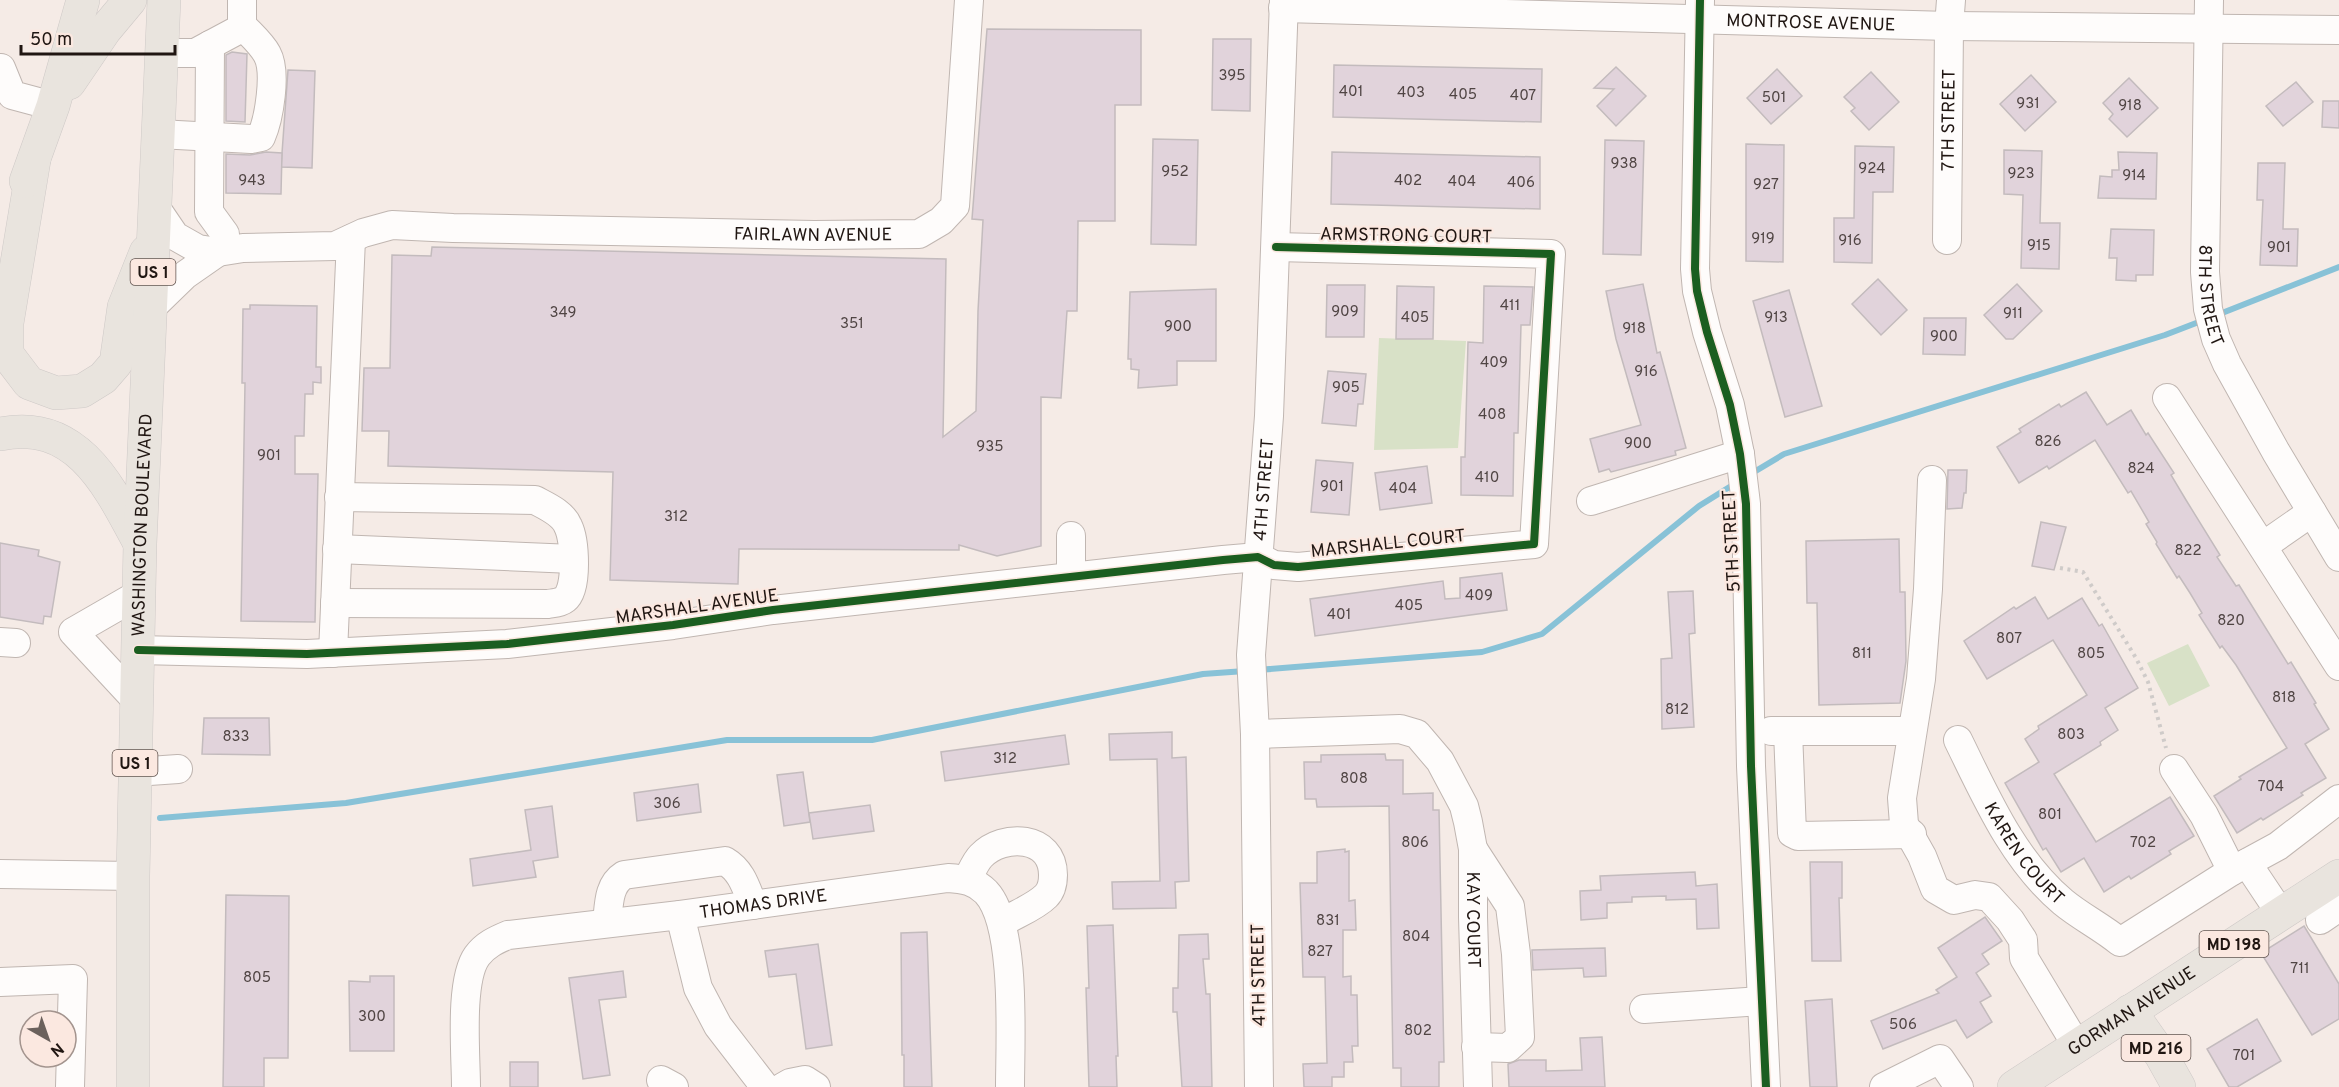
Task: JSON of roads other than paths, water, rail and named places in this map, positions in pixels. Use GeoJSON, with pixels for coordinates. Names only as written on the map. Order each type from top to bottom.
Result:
{"type":"FeatureCollection","features":[{"type":"Feature","properties":{"kind":"main road"},"geometry":{"type":"LineString","coordinates":[[0,257],[53,106],[83,0]]}},
{"type":"Feature","properties":{"kind":"main road"},"geometry":{"type":"LineString","coordinates":[[53,106],[105,30],[130,0]]}},
{"type":"Feature","properties":{"kind":"main road","name":"WASHINGTON BOULEVARD"},"geometry":{"type":"LineString","coordinates":[[133,1087],[133,876],[140,544],[165,0]]}},
{"type":"Feature","properties":{"kind":"main road"},"geometry":{"type":"LineString","coordinates":[[34,160],[7,323],[7,354],[29,383],[56,393],[82,391],[103,378],[116,363],[124,307],[155,219]]}},
{"type":"Feature","properties":{"kind":"main road"},"geometry":{"type":"LineString","coordinates":[[0,434],[23,432],[41,434],[76,450],[100,473],[111,488],[140,544]]}},
{"type":"Feature","properties":{"kind":"main road","name":"GORMAN AVENUE"},"geometry":{"type":"LineString","coordinates":[[2014,1087],[2339,876]]}},
{"type":"Feature","properties":{"kind":"main road","name":"MD 216"},"geometry":{"type":"LineString","coordinates":[[2130,1011],[2161,1055],[2179,1087]]}},
{"type":"Feature","properties":{"kind":"street","name":"FAIRLAWN AVENUE"},"geometry":{"type":"LineString","coordinates":[[221,251],[267,247],[326,247],[343,244],[363,233],[392,225],[814,235],[920,234],[941,221],[954,206],[969,0]]}},
{"type":"Feature","properties":{"kind":"street","name":"8TH STREET"},"geometry":{"type":"LineString","coordinates":[[2209,0],[2205,272],[2208,309],[2216,339],[2245,398],[2312,512],[2336,546]]}},
{"type":"Feature","properties":{"kind":"street","name":"MONTROSE AVENUE"},"geometry":{"type":"LineString","coordinates":[[1283,4],[1950,13],[2208,29],[2339,30]]}},
{"type":"Feature","properties":{"kind":"street","name":"4TH STREET"},"geometry":{"type":"LineString","coordinates":[[1259,1087],[1255,734],[1251,655],[1269,416],[1283,4]]}},
{"type":"Feature","properties":{"kind":"street","name":"5TH STREET"},"geometry":{"type":"LineString","coordinates":[[1699,10],[1695,269],[1705,321],[1730,405],[1740,454],[1746,504],[1751,731],[1766,1087]]}},
{"type":"Feature","properties":{"kind":"street"},"geometry":{"type":"LineString","coordinates":[[162,53],[195,53],[238,30],[242,12]]}},
{"type":"Feature","properties":{"kind":"street"},"geometry":{"type":"LineString","coordinates":[[159,134],[251,139],[261,137],[271,101],[268,55],[242,12]]}},
{"type":"Feature","properties":{"kind":"street","name":"7TH STREET"},"geometry":{"type":"LineString","coordinates":[[1947,240],[1950,13]]}},
{"type":"Feature","properties":{"kind":"street"},"geometry":{"type":"LineString","coordinates":[[151,308],[185,275],[221,251],[225,234],[209,212],[210,45]]}},
{"type":"Feature","properties":{"kind":"street"},"geometry":{"type":"LineString","coordinates":[[2,68],[12,95],[53,106]]}},
{"type":"Feature","properties":{"kind":"street"},"geometry":{"type":"LineString","coordinates":[[155,219],[175,236],[198,249],[221,251]]}},
{"type":"Feature","properties":{"kind":"street"},"geometry":{"type":"LineString","coordinates":[[333,653],[351,239]]}},
{"type":"Feature","properties":{"kind":"street","name":"ARMSTRONG COURT"},"geometry":{"type":"LineString","coordinates":[[1276,247],[1551,254],[1534,544],[1523,544]]}},
{"type":"Feature","properties":{"kind":"street"},"geometry":{"type":"LineString","coordinates":[[2167,398],[2339,666]]}},
{"type":"Feature","properties":{"kind":"street"},"geometry":{"type":"LineString","coordinates":[[1591,501],[1740,454]]}},
{"type":"Feature","properties":{"kind":"street"},"geometry":{"type":"LineString","coordinates":[[1932,480],[1928,589],[1921,679],[1902,798],[1904,824],[1912,834],[1935,889],[1954,900],[1974,895],[1989,897],[2010,920],[2023,940],[2024,958],[2077,1046]]}},
{"type":"Feature","properties":{"kind":"street"},"geometry":{"type":"LineString","coordinates":[[335,603],[558,603],[567,598],[573,588],[573,559],[568,525],[549,507],[535,500],[339,497]]}},
{"type":"Feature","properties":{"kind":"street"},"geometry":{"type":"LineString","coordinates":[[2263,546],[2312,512]]}},
{"type":"Feature","properties":{"kind":"street"},"geometry":{"type":"LineString","coordinates":[[1071,536],[1071,577]]}},
{"type":"Feature","properties":{"kind":"street","name":"MARSHALL COURT"},"geometry":{"type":"LineString","coordinates":[[1258,557],[1274,565],[1298,567],[1523,544]]}},
{"type":"Feature","properties":{"kind":"street"},"geometry":{"type":"LineString","coordinates":[[337,549],[573,559]]}},
{"type":"Feature","properties":{"kind":"street","name":"MARSHALL AVENUE"},"geometry":{"type":"LineString","coordinates":[[138,650],[333,653],[462,648],[550,640],[773,610],[1258,557]]}},
{"type":"Feature","properties":{"kind":"street"},"geometry":{"type":"LineString","coordinates":[[136,701],[73,632],[139,594]]}},
{"type":"Feature","properties":{"kind":"street","name":"KAY COURT"},"geometry":{"type":"LineString","coordinates":[[1255,734],[1400,729],[1417,734],[1440,761],[1464,806],[1473,849],[1478,1087]]}},
{"type":"Feature","properties":{"kind":"street"},"geometry":{"type":"LineString","coordinates":[[1751,731],[1912,731]]}},
{"type":"Feature","properties":{"kind":"street"},"geometry":{"type":"LineString","coordinates":[[1788,731],[1792,834],[1798,836],[1912,834]]}},
{"type":"Feature","properties":{"kind":"street","name":"KAREN COURT"},"geometry":{"type":"LineString","coordinates":[[1958,740],[2006,834],[2032,869],[2064,903],[2120,942],[2240,867]]}},
{"type":"Feature","properties":{"kind":"street"},"geometry":{"type":"LineString","coordinates":[[2174,769],[2240,867],[2281,914]]}},
{"type":"Feature","properties":{"kind":"street"},"geometry":{"type":"LineString","coordinates":[[135,772],[178,770]]}},
{"type":"Feature","properties":{"kind":"street"},"geometry":{"type":"LineString","coordinates":[[2240,867],[2278,846],[2339,799]]}},
{"type":"Feature","properties":{"kind":"street"},"geometry":{"type":"LineString","coordinates":[[1003,922],[1047,895],[1053,883],[1053,869],[1048,855],[1040,847],[1021,840],[996,844],[980,857],[967,880],[988,894],[1003,922],[1010,1013],[1010,1087]]}},
{"type":"Feature","properties":{"kind":"street"},"geometry":{"type":"LineString","coordinates":[[1473,849],[1510,906],[1516,954],[1520,1037],[1508,1048],[1476,1047]]}},
{"type":"Feature","properties":{"kind":"street"},"geometry":{"type":"LineString","coordinates":[[607,923],[611,889],[616,880],[624,874],[725,861],[735,867],[753,905]]}},
{"type":"Feature","properties":{"kind":"street"},"geometry":{"type":"LineString","coordinates":[[0,874],[133,876]]}},
{"type":"Feature","properties":{"kind":"street","name":"THOMAS DRIVE"},"geometry":{"type":"LineString","coordinates":[[466,1087],[465,1024],[471,967],[477,957],[492,942],[508,935],[680,915],[948,878],[967,880]]}},
{"type":"Feature","properties":{"kind":"street"},"geometry":{"type":"LineString","coordinates":[[680,915],[698,988],[718,1026],[763,1084],[805,1080],[816,1087]]}},
{"type":"Feature","properties":{"kind":"street"},"geometry":{"type":"LineString","coordinates":[[0,982],[73,979],[70,1087]]}},
{"type":"Feature","properties":{"kind":"street"},"geometry":{"type":"LineString","coordinates":[[1644,1009],[1761,1000]]}},
{"type":"Feature","properties":{"kind":"street"},"geometry":{"type":"LineString","coordinates":[[1884,1087],[1940,1059],[1959,1087]]}},
{"type":"Feature","properties":{"kind":"waterway"},"geometry":{"type":"LineString","coordinates":[[2217,315],[2339,267]]}},
{"type":"Feature","properties":{"kind":"waterway"},"geometry":{"type":"LineString","coordinates":[[1749,475],[1784,454],[2165,335],[2204,320]]}},
{"type":"Feature","properties":{"kind":"waterway"},"geometry":{"type":"LineString","coordinates":[[1258,670],[1482,652],[1542,634],[1699,506],[1736,483]]}},
{"type":"Feature","properties":{"kind":"waterway"},"geometry":{"type":"LineString","coordinates":[[160,818],[346,803],[727,740],[872,740],[1203,674],[1245,671]]}}]}
